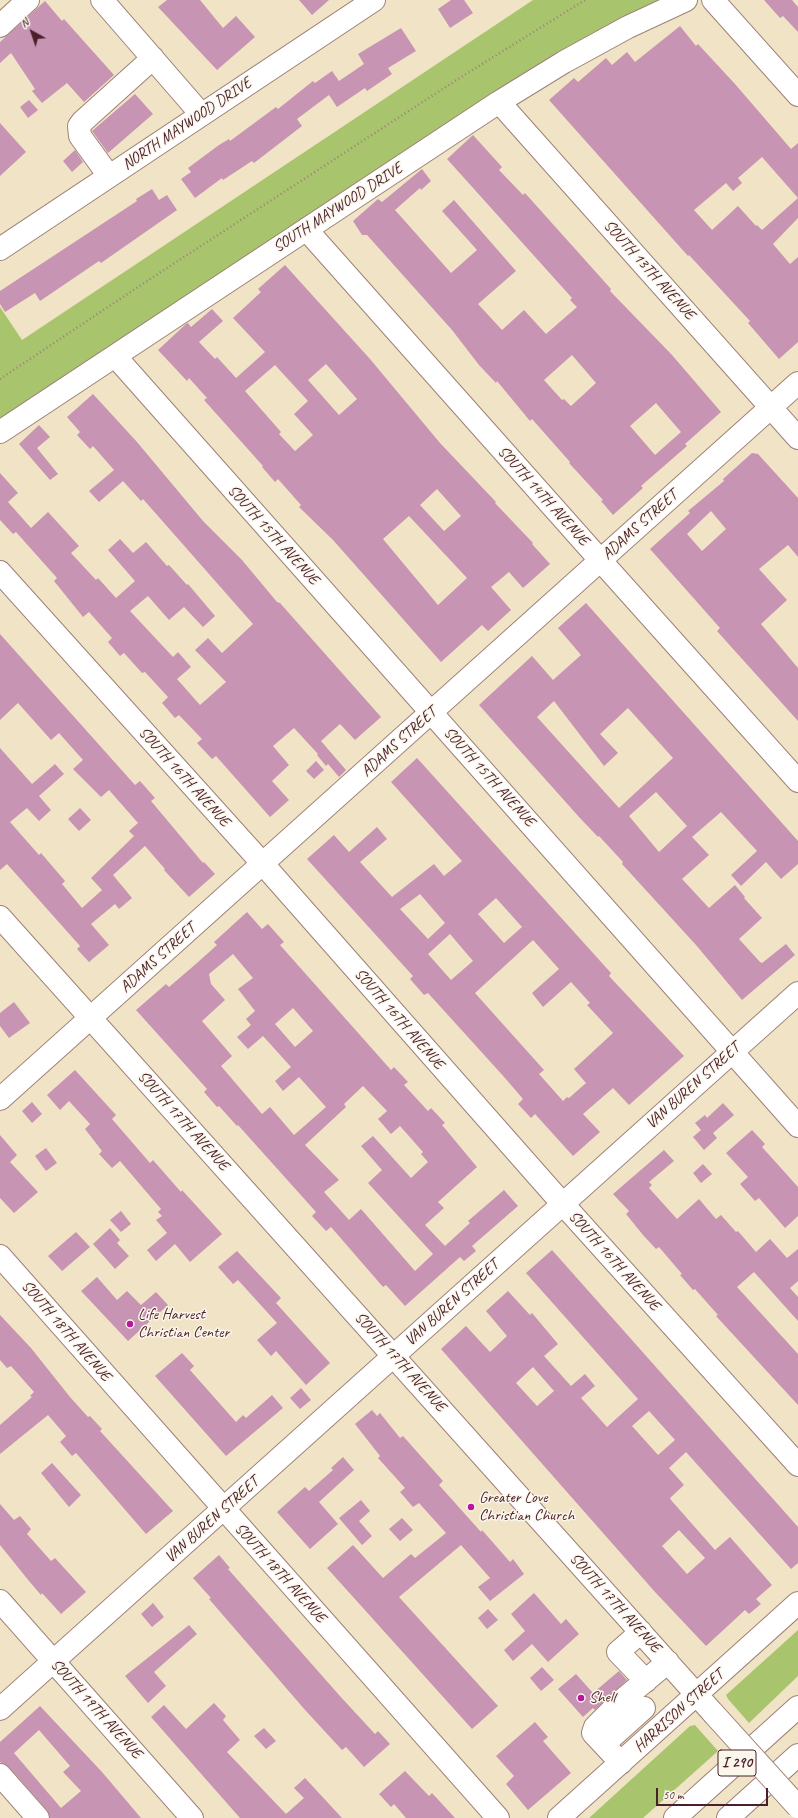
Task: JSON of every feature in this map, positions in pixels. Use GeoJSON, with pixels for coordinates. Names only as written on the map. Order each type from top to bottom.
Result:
{"type":"FeatureCollection","features":[{"type":"Feature","properties":{"kind":"main road"},"geometry":{"type":"LineString","coordinates":[[0,26],[28,0]]}},
{"type":"Feature","properties":{"kind":"main road"},"geometry":{"type":"LineString","coordinates":[[102,0],[201,114]]}},
{"type":"Feature","properties":{"kind":"main road","name":"NORTH MAYWOOD DRIVE"},"geometry":{"type":"LineString","coordinates":[[4,240],[109,176],[374,0]]}},
{"type":"Feature","properties":{"kind":"main road","name":"SOUTH MAYWOOD DRIVE"},"geometry":{"type":"LineString","coordinates":[[0,432],[499,102],[603,41],[686,0]]}},
{"type":"Feature","properties":{"kind":"main road"},"geometry":{"type":"LineString","coordinates":[[713,0],[798,95]]}},
{"type":"Feature","properties":{"kind":"main road"},"geometry":{"type":"LineString","coordinates":[[109,176],[80,136],[79,126],[153,58]]}},
{"type":"Feature","properties":{"kind":"main road","name":"SOUTH 13TH AVENUE"},"geometry":{"type":"LineString","coordinates":[[499,102],[798,438]]}},
{"type":"Feature","properties":{"kind":"main road","name":"SOUTH 14TH AVENUE"},"geometry":{"type":"LineString","coordinates":[[308,228],[313,237],[600,561],[798,781]]}},
{"type":"Feature","properties":{"kind":"main road","name":"SOUTH 15TH AVENUE"},"geometry":{"type":"LineString","coordinates":[[115,356],[798,1126]]}},
{"type":"Feature","properties":{"kind":"main road","name":"ADAMS STREET"},"geometry":{"type":"LineString","coordinates":[[0,1100],[798,384]]}},
{"type":"Feature","properties":{"kind":"main road","name":"SOUTH 16TH AVENUE"},"geometry":{"type":"LineString","coordinates":[[0,572],[262,864],[562,1203],[798,1465]]}},
{"type":"Feature","properties":{"kind":"main road","name":"SOUTH 17TH AVENUE"},"geometry":{"type":"LineString","coordinates":[[0,917],[798,1808]]}},
{"type":"Feature","properties":{"kind":"main road","name":"VAN BUREN STREET"},"geometry":{"type":"LineString","coordinates":[[0,1709],[224,1510],[562,1203],[798,993]]}},
{"type":"Feature","properties":{"kind":"main road","name":"SOUTH 18TH AVENUE"},"geometry":{"type":"LineString","coordinates":[[0,1256],[498,1818]]}},
{"type":"Feature","properties":{"kind":"main road","name":"SOUTH 19TH AVENUE"},"geometry":{"type":"LineString","coordinates":[[0,1601],[192,1818]]}},
{"type":"Feature","properties":{"kind":"main road","name":"HARRISON STREET"},"geometry":{"type":"LineString","coordinates":[[559,1818],[798,1603]]}},
{"type":"Feature","properties":{"kind":"main road"},"geometry":{"type":"LineString","coordinates":[[641,1632],[618,1652],[640,1694],[662,1726]]}},
{"type":"Feature","properties":{"kind":"main road"},"geometry":{"type":"LineString","coordinates":[[621,1763],[593,1732],[594,1727],[640,1694],[668,1662]]}},
{"type":"Feature","properties":{"kind":"main road","name":"I 290"},"geometry":{"type":"LineString","coordinates":[[675,1818],[798,1707]]}},
{"type":"Feature","properties":{"kind":"main road","name":"I 290"},"geometry":{"type":"LineString","coordinates":[[728,1818],[798,1755]]}},
{"type":"Feature","properties":{"kind":"main road"},"geometry":{"type":"LineString","coordinates":[[0,1775],[38,1818]]}},
{"type":"Feature","properties":{"kind":"path"},"geometry":{"type":"LineString","coordinates":[[0,379],[147,281],[458,79],[585,0]]}},
{"type":"Feature","properties":{"kind":"green space"},"geometry":{"type":"Polygon","coordinates":[[[533,0],[669,0],[0,423],[0,307],[22,340],[533,0]]]}},
{"type":"Feature","properties":{"kind":"green space"},"geometry":{"type":"Polygon","coordinates":[[[798,1630],[798,1676],[749,1723],[726,1695],[798,1630]]]}},
{"type":"Feature","properties":{"kind":"green space"},"geometry":{"type":"Polygon","coordinates":[[[695,1725],[718,1751],[643,1818],[589,1818],[690,1726],[695,1725]]]}},
{"type":"Feature","properties":{"kind":"building"},"geometry":{"type":"Polygon","coordinates":[[[167,0],[200,0],[223,28],[236,16],[255,37],[217,70],[158,7],[167,0]]]}},
{"type":"Feature","properties":{"kind":"building"},"geometry":{"type":"Polygon","coordinates":[[[299,0],[329,0],[312,15],[299,0]]]}},
{"type":"Feature","properties":{"kind":"building"},"geometry":{"type":"Polygon","coordinates":[[[451,0],[464,0],[473,13],[450,28],[438,9],[451,0]]]}},
{"type":"Feature","properties":{"kind":"building"},"geometry":{"type":"Polygon","coordinates":[[[764,0],[792,0],[798,7],[798,32],[783,16],[780,18],[764,0]]]}},
{"type":"Feature","properties":{"kind":"building"},"geometry":{"type":"Polygon","coordinates":[[[45,1],[62,21],[64,19],[114,75],[84,102],[67,83],[42,103],[32,91],[35,89],[11,53],[0,63],[0,42],[45,1]]]}},
{"type":"Feature","properties":{"kind":"building"},"geometry":{"type":"Polygon","coordinates":[[[680,26],[696,46],[698,44],[735,84],[791,149],[798,143],[798,198],[798,218],[773,244],[790,264],[798,257],[798,342],[779,359],[748,323],[750,321],[689,255],[688,256],[549,100],[574,78],[578,82],[606,58],[612,65],[627,52],[635,62],[680,26]],[[762,157],[738,178],[742,183],[733,191],[726,183],[694,210],[712,230],[738,206],[756,226],[757,225],[762,230],[798,198],[762,157]]]}},
{"type":"Feature","properties":{"kind":"building"},"geometry":{"type":"Polygon","coordinates":[[[401,28],[416,51],[388,68],[392,74],[367,91],[365,88],[337,107],[329,95],[297,119],[302,126],[254,163],[252,161],[223,180],[222,178],[195,198],[181,179],[191,172],[188,168],[219,145],[229,139],[230,141],[276,107],[278,109],[313,81],[315,83],[332,71],[339,81],[364,64],[358,54],[401,28]]]}},
{"type":"Feature","properties":{"kind":"building"},"geometry":{"type":"Polygon","coordinates":[[[135,94],[153,114],[108,153],[92,131],[135,94]]]}},
{"type":"Feature","properties":{"kind":"building"},"geometry":{"type":"Polygon","coordinates":[[[29,100],[38,110],[28,118],[20,107],[29,100]]]}},
{"type":"Feature","properties":{"kind":"building"},"geometry":{"type":"Polygon","coordinates":[[[0,123],[26,152],[0,176],[0,123]]]}},
{"type":"Feature","properties":{"kind":"building"},"geometry":{"type":"Polygon","coordinates":[[[473,135],[502,167],[499,170],[523,195],[525,193],[611,289],[610,291],[672,355],[721,412],[685,444],[687,446],[641,486],[643,488],[613,515],[601,501],[603,500],[532,419],[530,421],[497,381],[496,383],[479,365],[452,330],[367,235],[362,235],[353,221],[378,199],[382,202],[422,169],[431,181],[421,190],[420,188],[395,210],[451,273],[477,250],[442,211],[454,200],[516,271],[478,304],[502,330],[524,310],[546,334],[577,307],[570,300],[572,298],[447,159],[473,135]],[[572,355],[544,380],[562,400],[564,399],[571,406],[596,383],[572,355]],[[656,403],[630,426],[655,455],[681,432],[656,403]]]}},
{"type":"Feature","properties":{"kind":"building"},"geometry":{"type":"Polygon","coordinates":[[[75,150],[83,162],[72,172],[63,161],[75,150]]]}},
{"type":"Feature","properties":{"kind":"building"},"geometry":{"type":"Polygon","coordinates":[[[152,189],[159,200],[167,195],[177,210],[101,263],[99,261],[40,301],[35,293],[5,312],[0,304],[0,291],[137,201],[136,199],[152,189]]]}},
{"type":"Feature","properties":{"kind":"building"},"geometry":{"type":"Polygon","coordinates":[[[285,265],[370,359],[440,443],[496,502],[495,503],[533,543],[532,544],[550,564],[523,588],[509,572],[491,587],[511,610],[488,631],[482,625],[441,662],[333,540],[299,507],[301,505],[278,479],[275,482],[262,467],[263,466],[204,400],[207,398],[189,378],[187,381],[158,350],[186,324],[188,323],[191,327],[212,309],[223,321],[199,342],[215,359],[217,357],[236,378],[265,352],[233,318],[261,292],[258,289],[285,265]],[[326,364],[308,380],[339,415],[357,399],[326,364]],[[275,365],[245,391],[281,432],[279,434],[295,451],[313,435],[294,414],[308,401],[275,365]],[[437,489],[420,505],[444,531],[461,516],[437,489]],[[409,516],[383,539],[438,605],[467,578],[409,516]]]}},
{"type":"Feature","properties":{"kind":"building"},"geometry":{"type":"Polygon","coordinates":[[[93,394],[137,442],[203,521],[242,560],[277,602],[280,603],[381,717],[355,740],[340,724],[321,741],[346,770],[339,777],[328,764],[326,766],[317,755],[318,754],[294,728],[273,746],[289,765],[272,781],[289,800],[270,817],[216,756],[212,759],[197,743],[202,739],[179,715],[175,718],[162,703],[168,697],[145,672],[142,673],[124,653],[120,656],[108,642],[112,638],[89,612],[83,617],[54,581],[57,578],[16,532],[13,534],[0,520],[0,473],[18,493],[8,502],[31,528],[48,512],[79,546],[71,553],[96,580],[98,578],[116,598],[135,581],[108,550],[120,539],[133,553],[146,542],[167,566],[169,565],[187,585],[188,584],[215,616],[203,627],[184,607],[169,620],[148,596],[130,611],[173,657],[178,652],[191,667],[177,679],[200,705],[226,682],[195,650],[208,638],[222,653],[253,624],[143,499],[141,501],[123,481],[99,502],[89,491],[114,470],[93,446],[90,449],[77,435],[80,432],[67,417],[93,394]]]}},
{"type":"Feature","properties":{"kind":"building"},"geometry":{"type":"Polygon","coordinates":[[[39,425],[50,437],[37,448],[58,474],[50,480],[19,444],[39,425]]]}},
{"type":"Feature","properties":{"kind":"building"},"geometry":{"type":"Polygon","coordinates":[[[752,453],[758,454],[798,498],[798,557],[788,545],[759,569],[787,600],[761,624],[798,668],[798,721],[717,631],[720,628],[650,549],[690,513],[688,511],[724,481],[723,479],[752,453]],[[711,511],[687,534],[702,551],[726,529],[711,511]]]}},
{"type":"Feature","properties":{"kind":"building"},"geometry":{"type":"Polygon","coordinates":[[[586,603],[798,841],[798,864],[781,879],[766,862],[741,886],[731,875],[757,851],[721,812],[692,837],[709,855],[682,879],[709,908],[735,885],[745,897],[744,898],[762,918],[739,939],[760,962],[762,963],[786,944],[795,955],[742,1000],[696,945],[622,864],[623,862],[579,817],[479,705],[532,656],[553,680],[581,655],[558,628],[586,603]],[[554,701],[537,717],[619,808],[673,758],[628,708],[600,734],[618,753],[604,766],[554,701]],[[656,792],[629,816],[659,852],[687,826],[656,792]]]}},
{"type":"Feature","properties":{"kind":"building"},"geometry":{"type":"Polygon","coordinates":[[[0,634],[135,785],[140,781],[155,798],[151,801],[203,863],[204,862],[215,874],[189,897],[164,870],[165,869],[145,846],[113,875],[132,898],[119,909],[115,904],[91,924],[109,945],[89,962],[77,949],[80,946],[7,864],[0,870],[0,748],[32,784],[55,764],[64,774],[39,796],[51,810],[39,821],[27,808],[10,822],[39,855],[41,853],[65,881],[62,884],[82,908],[102,890],[91,878],[134,836],[129,831],[138,823],[109,790],[101,797],[73,769],[83,760],[59,733],[51,740],[18,703],[0,720],[0,634]]]}},
{"type":"Feature","properties":{"kind":"building"},"geometry":{"type":"Polygon","coordinates":[[[417,758],[611,973],[609,976],[684,1056],[629,1105],[613,1088],[583,1114],[600,1132],[573,1156],[535,1114],[531,1118],[518,1104],[523,1099],[505,1078],[428,993],[424,995],[410,979],[413,976],[307,859],[334,835],[349,852],[377,827],[387,839],[360,862],[392,897],[434,864],[444,876],[462,861],[391,782],[417,758]],[[420,894],[400,909],[428,939],[445,923],[420,894]],[[496,898],[478,914],[504,943],[522,927],[496,898]],[[450,934],[428,954],[451,980],[473,961],[450,934]],[[533,940],[475,993],[544,1070],[539,1074],[563,1101],[567,1097],[569,1098],[586,1083],[574,1069],[613,1033],[587,1005],[590,1003],[571,982],[543,1007],[532,993],[559,969],[533,940]]]}},
{"type":"Feature","properties":{"kind":"building"},"geometry":{"type":"Polygon","coordinates":[[[316,761],[324,770],[314,779],[306,771],[316,761]]]}},
{"type":"Feature","properties":{"kind":"building"},"geometry":{"type":"Polygon","coordinates":[[[80,808],[91,820],[79,831],[68,819],[80,808]]]}},
{"type":"Feature","properties":{"kind":"building"},"geometry":{"type":"Polygon","coordinates":[[[247,912],[262,929],[268,924],[284,942],[280,945],[391,1070],[394,1067],[408,1082],[404,1085],[428,1111],[431,1108],[445,1123],[442,1125],[477,1167],[438,1202],[444,1208],[425,1225],[445,1246],[470,1223],[468,1221],[504,1190],[518,1206],[472,1246],[476,1251],[464,1261],[460,1257],[405,1306],[386,1285],[383,1287],[331,1227],[326,1231],[312,1216],[316,1212],[238,1125],[237,1126],[219,1106],[217,1107],[204,1092],[207,1089],[136,1010],[166,984],[169,987],[197,963],[217,945],[214,942],[247,912]],[[233,954],[209,974],[211,984],[225,1000],[202,1021],[232,1056],[221,1066],[262,1114],[270,1107],[294,1135],[326,1107],[299,1077],[283,1091],[275,1081],[291,1067],[263,1036],[248,1049],[237,1037],[251,1025],[246,1019],[255,1011],[238,989],[253,978],[233,954]],[[293,1008],[275,1024],[295,1047],[313,1031],[293,1008]],[[363,1086],[344,1104],[346,1107],[305,1145],[339,1180],[324,1192],[349,1220],[361,1209],[415,1271],[433,1254],[368,1183],[382,1170],[361,1146],[373,1136],[411,1178],[428,1162],[421,1154],[423,1152],[400,1126],[391,1134],[378,1119],[387,1111],[363,1086]]]}},
{"type":"Feature","properties":{"kind":"building"},"geometry":{"type":"Polygon","coordinates":[[[14,1002],[30,1023],[9,1038],[0,1026],[0,1013],[14,1002]]]}},
{"type":"Feature","properties":{"kind":"building"},"geometry":{"type":"Polygon","coordinates":[[[75,1070],[116,1115],[112,1119],[150,1163],[153,1160],[181,1192],[182,1190],[222,1234],[190,1262],[175,1244],[156,1261],[147,1250],[167,1233],[156,1220],[162,1216],[158,1212],[161,1209],[120,1161],[112,1168],[99,1154],[102,1151],[85,1129],[90,1124],[69,1101],[60,1110],[47,1095],[75,1070]]]}},
{"type":"Feature","properties":{"kind":"building"},"geometry":{"type":"Polygon","coordinates":[[[32,1102],[42,1114],[32,1123],[22,1111],[32,1102]]]}},
{"type":"Feature","properties":{"kind":"building"},"geometry":{"type":"Polygon","coordinates":[[[723,1103],[734,1115],[713,1133],[717,1138],[704,1150],[693,1137],[701,1130],[695,1123],[705,1115],[707,1118],[723,1103]]]}},
{"type":"Feature","properties":{"kind":"building"},"geometry":{"type":"Polygon","coordinates":[[[752,1130],[765,1144],[762,1147],[798,1187],[798,1216],[785,1228],[759,1198],[755,1201],[740,1184],[748,1177],[726,1153],[752,1130]]]}},
{"type":"Feature","properties":{"kind":"building"},"geometry":{"type":"Polygon","coordinates":[[[0,1135],[17,1155],[10,1162],[38,1192],[14,1213],[0,1198],[0,1135]]]}},
{"type":"Feature","properties":{"kind":"building"},"geometry":{"type":"Polygon","coordinates":[[[46,1148],[57,1163],[46,1171],[35,1156],[46,1148]]]}},
{"type":"Feature","properties":{"kind":"building"},"geometry":{"type":"Polygon","coordinates":[[[664,1150],[674,1161],[649,1182],[652,1185],[649,1188],[677,1219],[699,1199],[716,1219],[721,1215],[736,1232],[738,1231],[756,1252],[770,1239],[787,1258],[798,1249],[798,1281],[790,1288],[798,1297],[798,1321],[754,1272],[737,1287],[798,1354],[798,1405],[716,1316],[718,1315],[695,1289],[693,1290],[680,1275],[682,1274],[659,1247],[656,1249],[643,1235],[626,1214],[629,1211],[613,1194],[664,1150]]]}},
{"type":"Feature","properties":{"kind":"building"},"geometry":{"type":"Polygon","coordinates":[[[703,1164],[712,1174],[701,1183],[693,1173],[703,1164]]]}},
{"type":"Feature","properties":{"kind":"building"},"geometry":{"type":"Polygon","coordinates":[[[121,1211],[131,1224],[121,1232],[110,1220],[121,1211]]]}},
{"type":"Feature","properties":{"kind":"building"},"geometry":{"type":"Polygon","coordinates":[[[110,1228],[120,1240],[117,1243],[129,1256],[115,1269],[93,1244],[110,1228]]]}},
{"type":"Feature","properties":{"kind":"building"},"geometry":{"type":"Polygon","coordinates":[[[76,1232],[90,1247],[62,1271],[48,1256],[76,1232]]]}},
{"type":"Feature","properties":{"kind":"building"},"geometry":{"type":"Polygon","coordinates":[[[552,1250],[798,1527],[798,1563],[791,1569],[686,1452],[669,1468],[684,1485],[670,1498],[671,1500],[715,1550],[730,1537],[772,1585],[756,1599],[761,1604],[749,1614],[745,1610],[706,1646],[655,1592],[441,1349],[466,1326],[490,1352],[507,1336],[486,1311],[508,1291],[530,1315],[532,1313],[558,1344],[544,1356],[571,1386],[585,1374],[595,1386],[581,1398],[607,1427],[638,1399],[526,1273],[552,1250]],[[533,1367],[516,1383],[537,1406],[554,1391],[533,1367]],[[649,1411],[632,1426],[658,1455],[675,1440],[649,1411]],[[679,1530],[662,1546],[687,1574],[705,1558],[679,1530]]]}},
{"type":"Feature","properties":{"kind":"building"},"geometry":{"type":"Polygon","coordinates":[[[237,1251],[281,1298],[276,1303],[330,1363],[306,1385],[276,1351],[271,1356],[257,1340],[277,1323],[238,1280],[233,1284],[218,1267],[237,1251]]]}},
{"type":"Feature","properties":{"kind":"building","name":"Life Harvest Christian Center"},"geometry":{"type":"Polygon","coordinates":[[[97,1277],[117,1300],[127,1291],[141,1305],[156,1292],[168,1305],[128,1341],[81,1291],[97,1277]]]}},
{"type":"Feature","properties":{"kind":"building"},"geometry":{"type":"Polygon","coordinates":[[[0,1315],[31,1348],[70,1397],[88,1417],[90,1416],[102,1429],[100,1431],[173,1511],[146,1534],[76,1453],[72,1456],[60,1442],[66,1436],[48,1415],[0,1454],[0,1425],[32,1397],[30,1396],[34,1392],[11,1366],[7,1368],[0,1360],[0,1315]]]}},
{"type":"Feature","properties":{"kind":"building"},"geometry":{"type":"Polygon","coordinates":[[[182,1353],[194,1366],[190,1370],[236,1422],[243,1415],[246,1418],[272,1395],[283,1408],[226,1456],[155,1376],[182,1353]]]}},
{"type":"Feature","properties":{"kind":"building"},"geometry":{"type":"Polygon","coordinates":[[[301,1388],[311,1400],[300,1409],[290,1398],[301,1388]]]}},
{"type":"Feature","properties":{"kind":"building"},"geometry":{"type":"Polygon","coordinates":[[[372,1410],[377,1416],[380,1413],[400,1438],[403,1436],[443,1481],[439,1485],[510,1562],[513,1559],[524,1574],[490,1601],[478,1587],[490,1578],[461,1545],[399,1597],[498,1706],[472,1729],[327,1568],[353,1545],[383,1578],[411,1554],[415,1558],[446,1533],[419,1503],[413,1507],[400,1492],[405,1488],[378,1458],[380,1456],[355,1424],[372,1410]]]}},
{"type":"Feature","properties":{"kind":"building"},"geometry":{"type":"Polygon","coordinates":[[[343,1457],[354,1470],[319,1502],[338,1524],[310,1549],[277,1512],[305,1487],[309,1491],[333,1470],[331,1468],[343,1457]]]}},
{"type":"Feature","properties":{"kind":"building"},"geometry":{"type":"Polygon","coordinates":[[[52,1463],[81,1495],[69,1507],[41,1473],[52,1463]]]}},
{"type":"Feature","properties":{"kind":"building"},"geometry":{"type":"Polygon","coordinates":[[[361,1500],[370,1511],[359,1521],[372,1536],[362,1545],[339,1518],[361,1500]]]}},
{"type":"Feature","properties":{"kind":"building"},"geometry":{"type":"Polygon","coordinates":[[[0,1504],[14,1520],[20,1516],[31,1529],[27,1534],[51,1561],[55,1558],[86,1592],[61,1614],[42,1593],[41,1595],[0,1545],[0,1504]]]}},
{"type":"Feature","properties":{"kind":"building"},"geometry":{"type":"Polygon","coordinates":[[[402,1518],[413,1530],[400,1541],[389,1529],[402,1518]]]}},
{"type":"Feature","properties":{"kind":"building"},"geometry":{"type":"Polygon","coordinates":[[[219,1555],[230,1568],[228,1569],[339,1695],[375,1734],[378,1731],[390,1744],[364,1767],[346,1747],[342,1750],[306,1711],[209,1599],[211,1598],[193,1578],[219,1555]]]}},
{"type":"Feature","properties":{"kind":"building"},"geometry":{"type":"Polygon","coordinates":[[[534,1593],[561,1624],[566,1619],[579,1634],[548,1662],[532,1644],[513,1661],[504,1650],[525,1631],[511,1614],[534,1593]]]}},
{"type":"Feature","properties":{"kind":"building"},"geometry":{"type":"Polygon","coordinates":[[[153,1603],[164,1617],[152,1627],[141,1614],[153,1603]]]}},
{"type":"Feature","properties":{"kind":"building"},"geometry":{"type":"Polygon","coordinates":[[[488,1609],[498,1620],[487,1629],[478,1618],[488,1609]]]}},
{"type":"Feature","properties":{"kind":"building"},"geometry":{"type":"Polygon","coordinates":[[[189,1625],[197,1634],[154,1672],[166,1686],[148,1703],[125,1676],[189,1625]]]}},
{"type":"Feature","properties":{"kind":"building"},"geometry":{"type":"Polygon","coordinates":[[[542,1667],[554,1680],[541,1691],[530,1678],[542,1667]]]}},
{"type":"Feature","properties":{"kind":"building","name":"Shell"},"geometry":{"type":"Polygon","coordinates":[[[619,1671],[627,1680],[595,1710],[593,1708],[583,1717],[558,1689],[576,1674],[593,1693],[619,1671]]]}},
{"type":"Feature","properties":{"kind":"building"},"geometry":{"type":"Polygon","coordinates":[[[214,1703],[226,1716],[223,1720],[240,1740],[227,1752],[286,1814],[304,1798],[294,1788],[305,1778],[342,1818],[240,1818],[151,1717],[164,1705],[186,1729],[214,1703]]]}},
{"type":"Feature","properties":{"kind":"building"},"geometry":{"type":"Polygon","coordinates":[[[40,1706],[102,1772],[141,1818],[50,1818],[47,1810],[9,1767],[0,1762],[0,1742],[40,1706]],[[39,1730],[14,1753],[61,1808],[81,1791],[63,1772],[70,1766],[39,1730]]]}},
{"type":"Feature","properties":{"kind":"building"},"geometry":{"type":"Polygon","coordinates":[[[535,1722],[548,1737],[543,1741],[571,1773],[528,1810],[506,1784],[514,1776],[496,1756],[535,1722]]]}},
{"type":"Feature","properties":{"kind":"building"},"geometry":{"type":"Polygon","coordinates":[[[264,1728],[276,1741],[266,1749],[254,1736],[264,1728]]]}},
{"type":"Feature","properties":{"kind":"building"},"geometry":{"type":"Polygon","coordinates":[[[405,1771],[429,1796],[432,1793],[455,1818],[406,1818],[394,1804],[391,1807],[379,1794],[405,1771]]]}},
{"type":"Feature","properties":{"kind":"place","name":"Life Harvest Christian Center"},"geometry":{"type":"Point","coordinates":[130,1324]}},
{"type":"Feature","properties":{"kind":"place","name":"Greater Love Christian Church"},"geometry":{"type":"Point","coordinates":[471,1507]}},
{"type":"Feature","properties":{"kind":"place","name":"Shell"},"geometry":{"type":"Point","coordinates":[581,1698]}}]}
